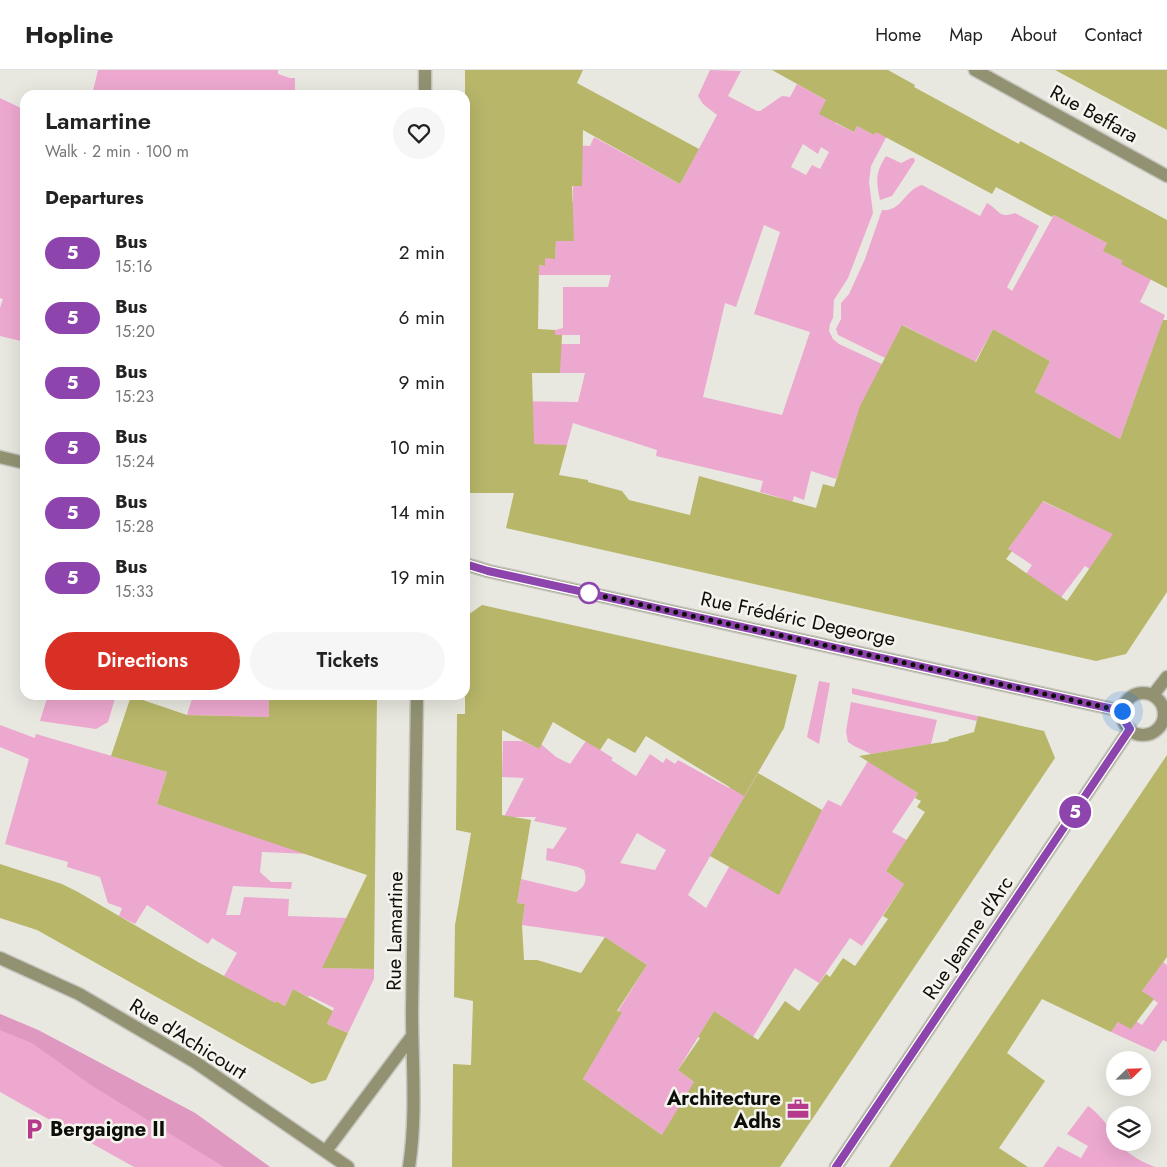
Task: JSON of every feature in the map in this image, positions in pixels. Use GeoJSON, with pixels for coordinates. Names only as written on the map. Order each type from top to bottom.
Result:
{"type":"FeatureCollection","features":[{"type":"Feature","properties":{"kind":"street"},"geometry":{"type":"LineString","coordinates":[[425,90],[426,70]]}},
{"type":"Feature","properties":{"kind":"street","name":"Rue Beffara"},"geometry":{"type":"LineString","coordinates":[[975,70],[1167,176]]}},
{"type":"Feature","properties":{"kind":"street"},"geometry":{"type":"LineString","coordinates":[[0,457],[20,462]]}},
{"type":"Feature","properties":{"kind":"street","name":"Rue Frédéric Degeorge"},"geometry":{"type":"LineString","coordinates":[[470,566],[1122,711]]}},
{"type":"Feature","properties":{"kind":"street"},"geometry":{"type":"LineString","coordinates":[[1153,695],[1167,677]]}},
{"type":"Feature","properties":{"kind":"street"},"geometry":{"type":"LineString","coordinates":[[1144,692],[1153,695],[1161,702],[1165,721],[1153,732],[1145,735],[1137,734],[1130,729],[1123,718],[1122,711],[1126,702],[1134,695],[1144,692]]}},
{"type":"Feature","properties":{"kind":"street","name":"Rue Lamartine"},"geometry":{"type":"LineString","coordinates":[[409,1167],[413,1142],[414,1108],[412,1036],[417,700]]}},
{"type":"Feature","properties":{"kind":"street","name":"Rue Jeanne d'Arc"},"geometry":{"type":"LineString","coordinates":[[836,1167],[1130,729]]}},
{"type":"Feature","properties":{"kind":"street","name":"Rue d'Achicourt"},"geometry":{"type":"LineString","coordinates":[[0,958],[79,994],[195,1062],[348,1167]]}},
{"type":"Feature","properties":{"kind":"street"},"geometry":{"type":"LineString","coordinates":[[326,1151],[412,1036]]}},
{"type":"Feature","properties":{"kind":"shaded area"},"geometry":{"type":"Polygon","coordinates":[[[98,70],[278,70],[278,74],[295,78],[295,90],[93,90],[98,70]]]}},
{"type":"Feature","properties":{"kind":"shaded area"},"geometry":{"type":"Polygon","coordinates":[[[710,70],[741,71],[728,96],[757,111],[760,111],[782,96],[790,97],[797,84],[842,109],[835,123],[854,132],[857,126],[874,135],[879,127],[889,132],[871,166],[869,182],[873,213],[848,278],[834,300],[833,318],[829,331],[833,339],[839,344],[882,364],[836,479],[811,471],[804,500],[794,496],[786,524],[775,520],[781,498],[760,492],[763,481],[656,456],[657,450],[573,423],[567,445],[510,444],[511,401],[578,402],[585,373],[560,373],[560,365],[537,344],[580,344],[580,335],[555,335],[555,330],[563,328],[563,287],[608,287],[611,275],[539,275],[539,265],[545,266],[545,258],[555,258],[556,241],[574,241],[573,230],[556,202],[573,202],[573,186],[582,186],[573,145],[590,146],[594,137],[680,184],[717,115],[703,104],[698,96],[710,70]],[[803,144],[791,167],[806,175],[812,165],[820,169],[829,152],[821,147],[818,154],[803,144]],[[764,225],[736,307],[725,303],[703,397],[782,415],[810,332],[754,314],[780,232],[764,225]]]}},
{"type":"Feature","properties":{"kind":"shaded area"},"geometry":{"type":"Polygon","coordinates":[[[0,98],[20,108],[20,341],[0,336],[0,308],[3,299],[0,298],[0,98]]]}},
{"type":"Feature","properties":{"kind":"shaded area"},"geometry":{"type":"Polygon","coordinates":[[[886,156],[901,163],[911,158],[914,158],[915,161],[892,196],[880,200],[877,177],[886,156]]]}},
{"type":"Feature","properties":{"kind":"shaded area"},"geometry":{"type":"Polygon","coordinates":[[[922,185],[980,216],[987,203],[1002,215],[1015,213],[1039,226],[1007,287],[1012,291],[1054,215],[1107,243],[1104,251],[1151,279],[1140,302],[1165,315],[1120,439],[1035,392],[1050,361],[993,329],[975,362],[903,325],[885,358],[838,335],[836,329],[841,319],[841,303],[849,294],[865,259],[882,210],[894,208],[911,191],[922,185]]]}},
{"type":"Feature","properties":{"kind":"shaded area"},"geometry":{"type":"Polygon","coordinates":[[[994,479],[1070,514],[1118,530],[1091,570],[1085,566],[1056,604],[1022,580],[1032,565],[1008,549],[1024,526],[1017,522],[994,479]]]}},
{"type":"Feature","properties":{"kind":"shaded area"},"geometry":{"type":"Polygon","coordinates":[[[819,681],[830,683],[819,744],[807,737],[819,681]]]}},
{"type":"Feature","properties":{"kind":"shaded area"},"geometry":{"type":"Polygon","coordinates":[[[852,688],[978,716],[977,721],[852,694],[852,688]]]}},
{"type":"Feature","properties":{"kind":"shaded area"},"geometry":{"type":"Polygon","coordinates":[[[46,700],[115,700],[108,722],[96,729],[40,721],[46,700]]]}},
{"type":"Feature","properties":{"kind":"shaded area"},"geometry":{"type":"Polygon","coordinates":[[[192,700],[270,700],[269,717],[187,715],[192,700]]]}},
{"type":"Feature","properties":{"kind":"shaded area"},"geometry":{"type":"Polygon","coordinates":[[[851,702],[937,720],[931,744],[871,754],[854,746],[848,742],[846,731],[851,702]]]}},
{"type":"Feature","properties":{"kind":"shaded area"},"geometry":{"type":"Polygon","coordinates":[[[0,725],[35,738],[36,734],[167,772],[157,804],[311,854],[262,852],[260,872],[271,882],[292,882],[291,889],[233,886],[226,915],[240,915],[244,897],[289,899],[288,916],[347,918],[323,968],[374,969],[374,979],[348,1033],[327,1024],[334,1008],[310,996],[308,997],[293,989],[285,1006],[276,1001],[273,1008],[246,988],[224,976],[237,953],[212,938],[208,944],[147,905],[135,924],[119,916],[122,908],[108,903],[100,877],[67,867],[68,862],[5,844],[29,759],[0,747],[0,725]]]}},
{"type":"Feature","properties":{"kind":"shaded area"},"geometry":{"type":"Polygon","coordinates":[[[503,741],[523,741],[539,749],[541,744],[556,757],[570,764],[586,741],[613,758],[611,760],[636,776],[650,754],[663,763],[666,758],[675,764],[678,760],[729,788],[742,765],[765,746],[771,750],[688,895],[706,908],[729,867],[822,810],[828,800],[841,806],[868,761],[918,793],[892,832],[907,840],[886,871],[904,884],[862,946],[850,938],[819,983],[795,968],[753,1037],[714,1011],[678,1070],[694,1082],[682,1149],[583,1079],[621,1012],[618,1011],[647,965],[605,937],[522,925],[525,904],[517,903],[521,879],[576,892],[584,885],[585,877],[584,870],[578,867],[546,860],[547,848],[553,849],[567,828],[534,821],[536,817],[504,817],[524,778],[502,777],[503,741]],[[637,833],[620,863],[655,870],[666,850],[637,833]]]}},
{"type":"Feature","properties":{"kind":"shaded area"},"geometry":{"type":"Polygon","coordinates":[[[1163,962],[1167,965],[1167,1042],[1163,1040],[1155,1052],[1111,1032],[1118,1022],[1136,1021],[1142,1025],[1158,1003],[1142,991],[1163,962]]]}},
{"type":"Feature","properties":{"kind":"shaded area"},"geometry":{"type":"Polygon","coordinates":[[[0,1014],[38,1030],[195,1113],[270,1167],[134,1167],[0,1092],[0,1014]]]}},
{"type":"Feature","properties":{"kind":"shaded area"},"geometry":{"type":"Polygon","coordinates":[[[0,1014],[38,1030],[195,1113],[270,1167],[224,1167],[91,1085],[32,1043],[0,1030],[0,1014]]]}},
{"type":"Feature","properties":{"kind":"shaded area"},"geometry":{"type":"Polygon","coordinates":[[[1088,1106],[1106,1124],[1106,1151],[1126,1151],[1155,1167],[1043,1167],[1058,1146],[1081,1158],[1088,1146],[1067,1134],[1088,1106]]]}},
{"type":"Feature","properties":{"kind":"building"},"geometry":{"type":"Polygon","coordinates":[[[465,70],[583,70],[577,83],[699,149],[680,184],[583,130],[582,186],[572,186],[574,241],[556,241],[555,259],[545,258],[545,266],[539,265],[538,329],[555,330],[555,335],[562,335],[560,373],[532,373],[534,444],[567,445],[559,475],[588,480],[588,482],[622,491],[629,500],[690,515],[699,476],[816,508],[823,484],[834,487],[860,406],[902,325],[976,362],[993,329],[1050,361],[1035,392],[1120,439],[1163,320],[1167,320],[1167,592],[1126,654],[1096,661],[506,528],[514,493],[470,493],[470,90],[465,90],[465,70]],[[1043,501],[1008,549],[1012,551],[1006,559],[1067,601],[1113,534],[1043,501]]]}},
{"type":"Feature","properties":{"kind":"building"},"geometry":{"type":"Polygon","coordinates":[[[772,70],[888,70],[915,85],[914,87],[1019,144],[1020,141],[1167,220],[1167,288],[1121,264],[1123,261],[1103,251],[1107,243],[1054,215],[1052,217],[996,187],[992,194],[876,132],[874,135],[857,126],[854,132],[819,114],[826,100],[772,70]]]}},
{"type":"Feature","properties":{"kind":"building"},"geometry":{"type":"Polygon","coordinates":[[[1055,70],[1167,70],[1167,130],[1055,70]]]}},
{"type":"Feature","properties":{"kind":"building"},"geometry":{"type":"Polygon","coordinates":[[[482,605],[797,675],[784,728],[744,796],[646,736],[635,753],[608,738],[600,750],[553,722],[539,749],[502,730],[502,815],[531,820],[517,903],[525,904],[522,925],[524,960],[537,960],[581,973],[605,937],[647,965],[617,1011],[622,1012],[583,1079],[662,1135],[694,1082],[678,1070],[700,1038],[698,1037],[714,1011],[758,1040],[785,1001],[799,1011],[826,974],[830,977],[843,958],[855,966],[888,919],[883,916],[904,884],[886,871],[925,812],[917,807],[921,801],[915,798],[918,793],[859,756],[948,741],[949,739],[974,732],[978,716],[1044,731],[1055,758],[780,1167],[452,1167],[453,1064],[471,1065],[473,1001],[454,997],[455,925],[471,833],[456,830],[457,714],[465,714],[465,700],[470,700],[470,613],[482,605]]]}},
{"type":"Feature","properties":{"kind":"building"},"geometry":{"type":"Polygon","coordinates":[[[130,700],[143,700],[187,715],[269,717],[269,700],[377,700],[374,969],[322,968],[367,875],[157,804],[167,772],[111,756],[130,700]]]}},
{"type":"Feature","properties":{"kind":"building"},"geometry":{"type":"Polygon","coordinates":[[[1167,755],[1167,957],[1142,991],[1154,999],[1131,1029],[1118,1022],[1111,1032],[1042,999],[1007,1053],[1045,1081],[999,1148],[1028,1167],[889,1167],[1167,755]]]}},
{"type":"Feature","properties":{"kind":"building"},"geometry":{"type":"Polygon","coordinates":[[[758,773],[822,810],[779,895],[710,856],[758,773]]]}},
{"type":"Feature","properties":{"kind":"building"},"geometry":{"type":"Polygon","coordinates":[[[0,864],[62,884],[78,892],[198,962],[275,1003],[276,1001],[285,1006],[293,989],[333,1011],[327,1024],[348,1033],[326,1080],[312,1084],[37,930],[0,918],[0,864]]]}},
{"type":"Feature","properties":{"kind":"bus line","name":"5"},"geometry":{"type":"LineString","coordinates":[[470,566],[1122,711],[1125,724],[1130,729],[836,1167]]}},
{"type":"Feature","properties":{"kind":"place","name":"Architecture Adhs"},"geometry":{"type":"Point","coordinates":[798,1109]}},
{"type":"Feature","properties":{"kind":"place","name":"Bergaigne II"},"geometry":{"type":"Point","coordinates":[34,1129]}},
{"type":"Feature","properties":{"kind":"route"},"geometry":{"type":"LineString","coordinates":[[589,593],[584,592],[1122,711]]}}]}
